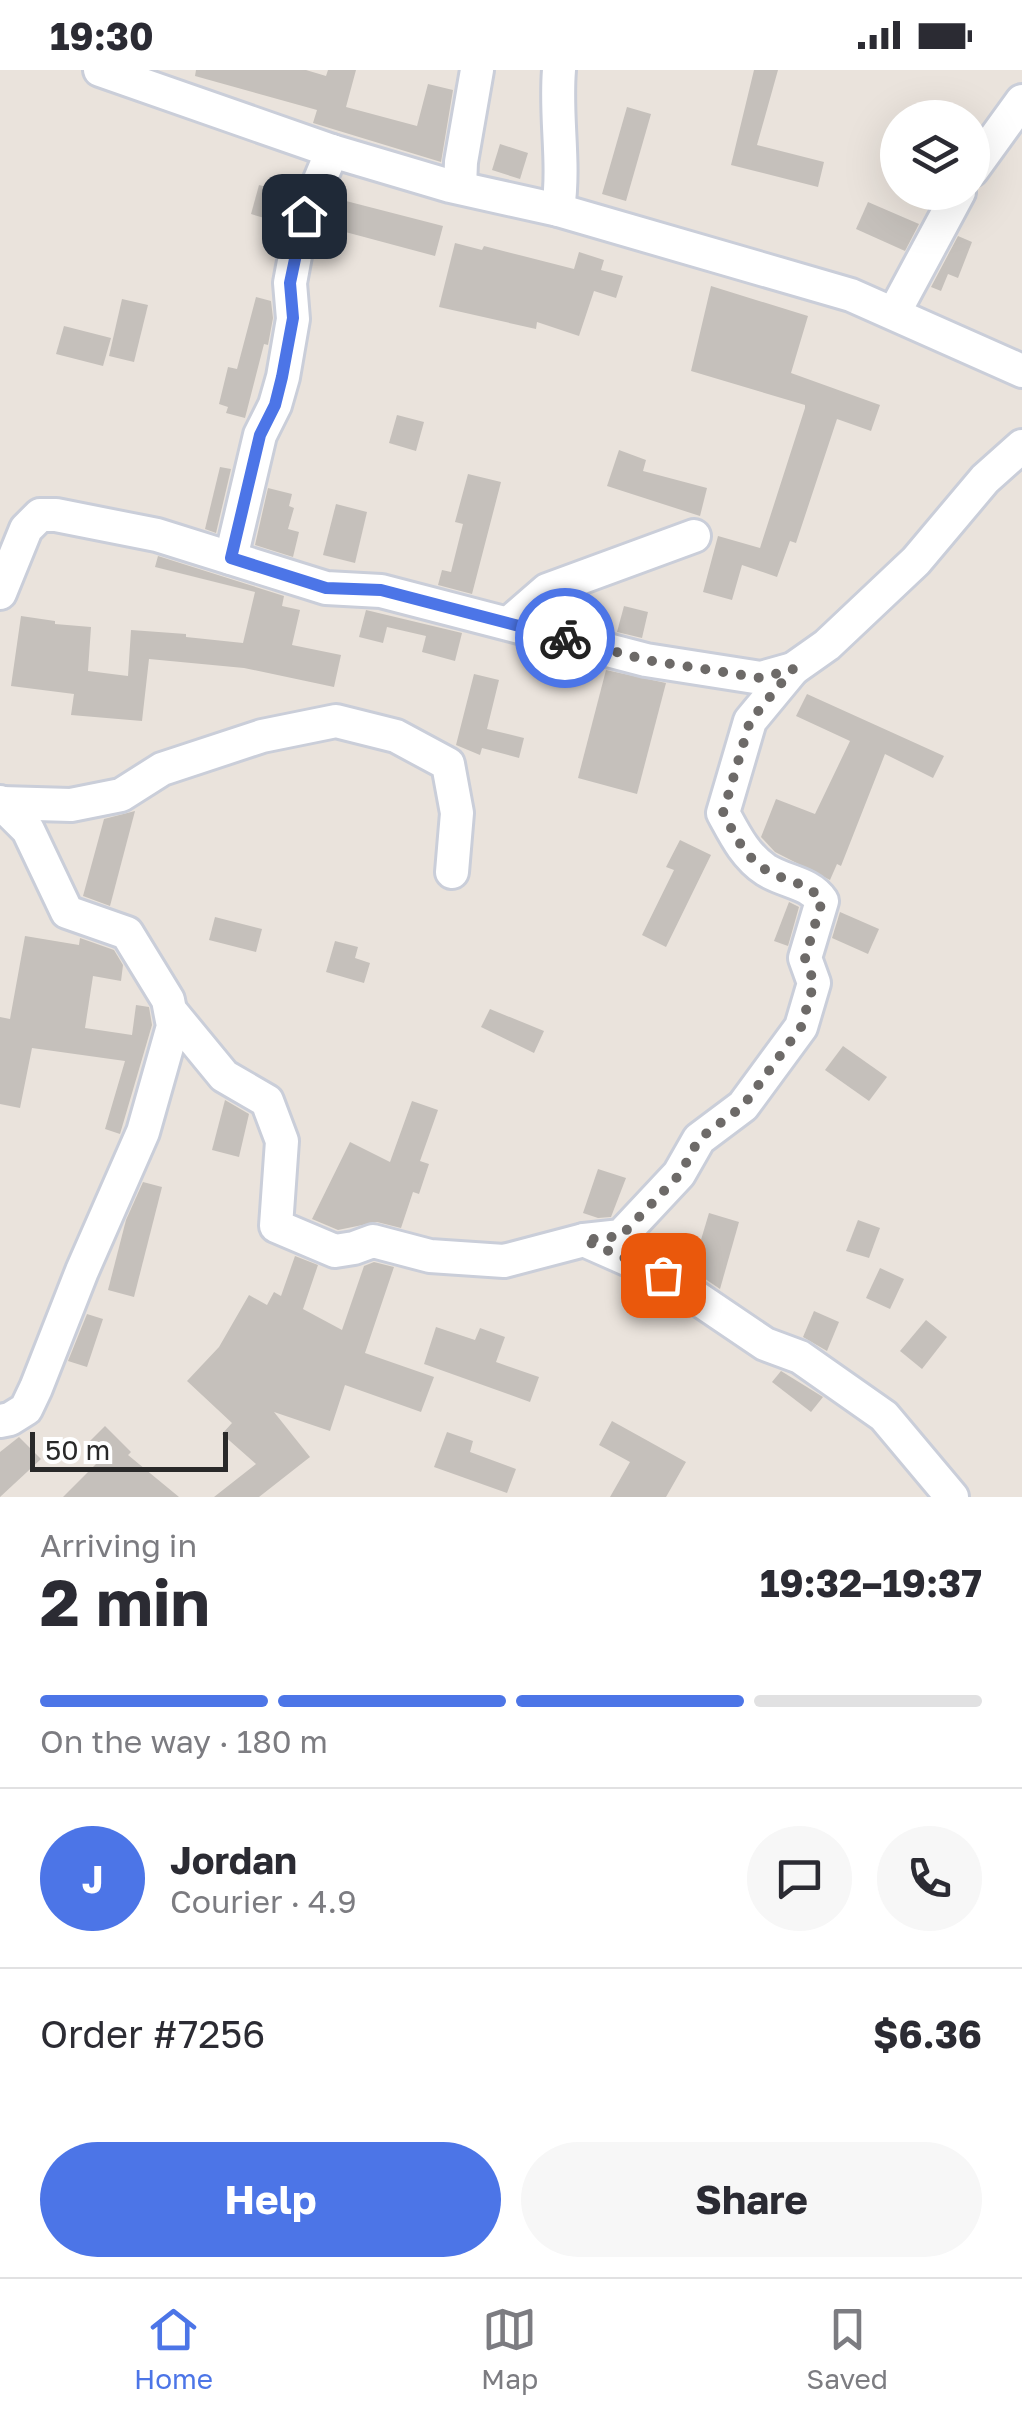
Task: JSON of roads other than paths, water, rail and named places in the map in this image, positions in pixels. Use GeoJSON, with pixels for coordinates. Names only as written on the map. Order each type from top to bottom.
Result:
{"type":"FeatureCollection","features":[{"type":"Feature","properties":{"kind":"street"},"geometry":{"type":"LineString","coordinates":[[100,70],[332,151],[558,210],[851,295],[1022,370]]}},
{"type":"Feature","properties":{"kind":"street"},"geometry":{"type":"LineString","coordinates":[[460,187],[477,70]]}},
{"type":"Feature","properties":{"kind":"street"},"geometry":{"type":"LineString","coordinates":[[558,210],[562,154],[556,107],[559,70]]}},
{"type":"Feature","properties":{"kind":"street"},"geometry":{"type":"LineString","coordinates":[[990,145],[1022,101]]}},
{"type":"Feature","properties":{"kind":"street"},"geometry":{"type":"LineString","coordinates":[[231,558],[260,435],[275,405],[282,377],[293,318],[290,283],[296,245],[332,151]]}},
{"type":"Feature","properties":{"kind":"street"},"geometry":{"type":"LineString","coordinates":[[894,313],[948,210]]}},
{"type":"Feature","properties":{"kind":"street"},"geometry":{"type":"LineString","coordinates":[[1,802],[28,830],[66,912],[126,933],[173,1014],[224,1076],[267,1101],[282,1141],[276,1226],[335,1250],[373,1240],[430,1256],[504,1262],[584,1240],[621,1236],[680,1174],[699,1139],[743,1106],[801,1027],[814,983],[805,958],[822,901],[815,891],[768,872],[746,854],[723,813],[750,721],[793,669],[827,645],[916,561],[985,479],[1022,446]]}},
{"type":"Feature","properties":{"kind":"street"},"geometry":{"type":"LineString","coordinates":[[0,592],[26,529],[40,515],[157,535],[326,588],[381,590],[646,660],[761,678],[793,669]]}},
{"type":"Feature","properties":{"kind":"street"},"geometry":{"type":"LineString","coordinates":[[509,623],[547,590],[694,536]]}},
{"type":"Feature","properties":{"kind":"street"},"geometry":{"type":"LineString","coordinates":[[1,802],[71,805],[122,795],[162,769],[262,736],[336,721],[396,736],[448,764],[457,813],[452,872]]}},
{"type":"Feature","properties":{"kind":"street"},"geometry":{"type":"LineString","coordinates":[[0,1420],[26,1409],[36,1388],[143,1132],[173,1014]]}},
{"type":"Feature","properties":{"kind":"street"},"geometry":{"type":"LineString","coordinates":[[584,1240],[663,1275],[765,1344],[800,1357],[884,1416],[952,1497]]}}]}
